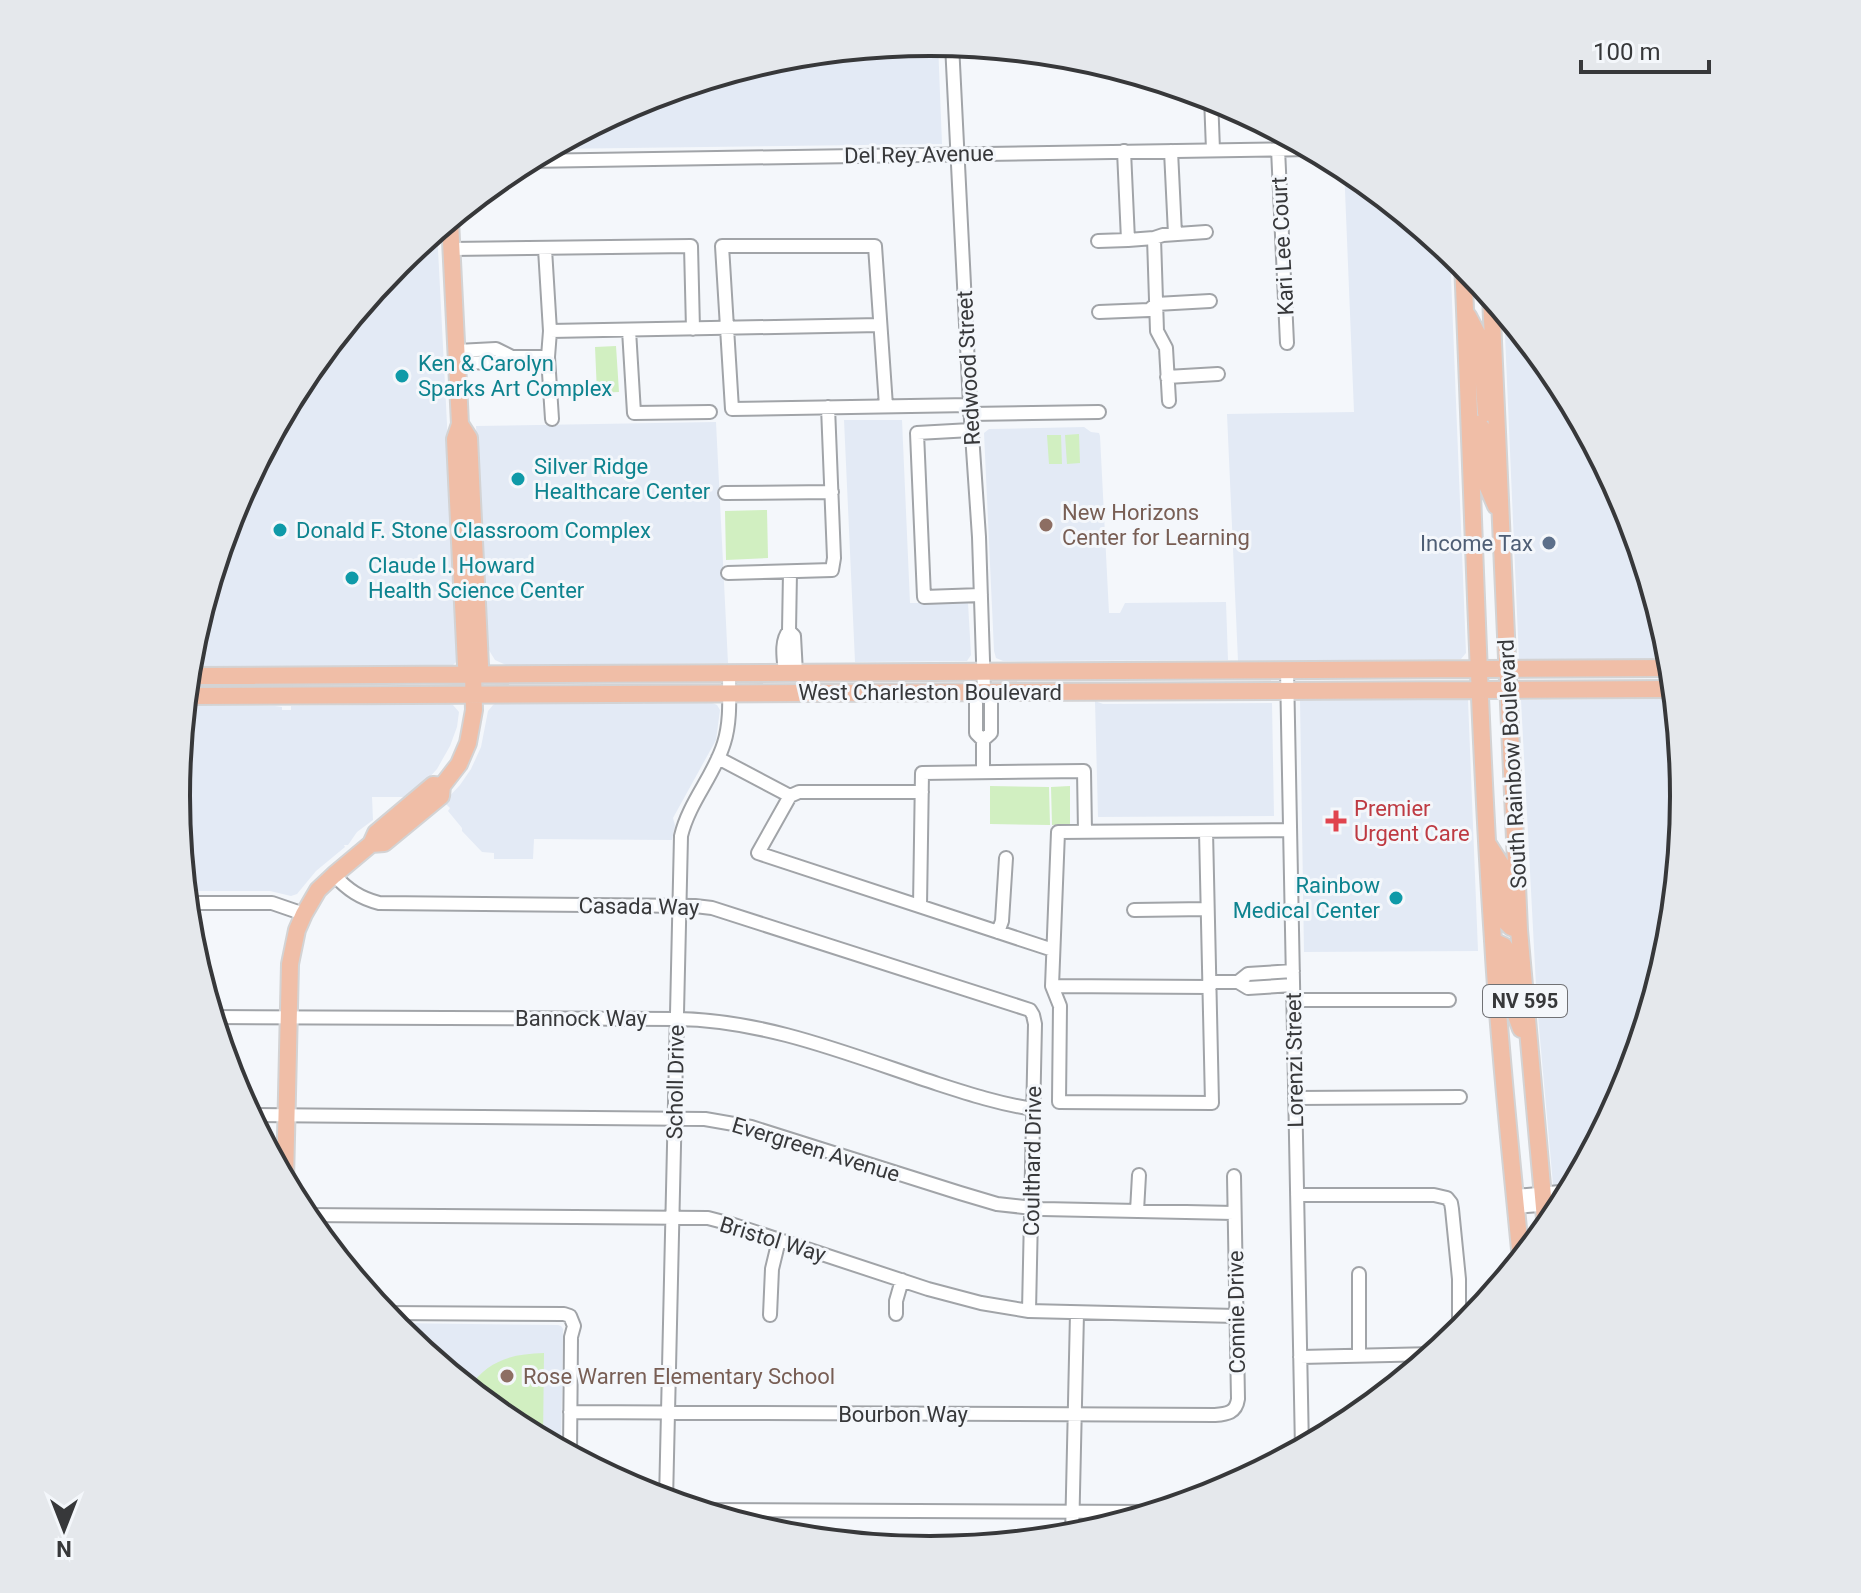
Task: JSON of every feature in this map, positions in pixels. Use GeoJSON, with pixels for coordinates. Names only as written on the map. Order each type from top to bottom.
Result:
{"type":"FeatureCollection","features":[{"type":"Feature","properties":{"kind":"main road"},"geometry":{"type":"LineString","coordinates":[[450,233],[460,424],[455,439],[462,462],[474,566],[480,665],[473,675]]}},
{"type":"Feature","properties":{"kind":"main road","name":"South Rainbow Boulevard"},"geometry":{"type":"LineString","coordinates":[[1464,284],[1487,844],[1503,1081],[1520,1244]]}},
{"type":"Feature","properties":{"kind":"main road"},"geometry":{"type":"LineString","coordinates":[[1466,311],[1481,341],[1486,418],[1491,426],[1497,427]]}},
{"type":"Feature","properties":{"kind":"main road","name":"South Rainbow Boulevard"},"geometry":{"type":"LineString","coordinates":[[1492,314],[1519,930],[1545,1210]]}},
{"type":"Feature","properties":{"kind":"main road"},"geometry":{"type":"LineString","coordinates":[[1470,422],[1481,427],[1484,478],[1501,519]]}},
{"type":"Feature","properties":{"kind":"main road"},"geometry":{"type":"LineString","coordinates":[[371,844],[384,843],[441,796],[442,786],[459,764],[468,743],[473,722],[474,694],[473,675],[466,665],[458,509],[462,462]]}},
{"type":"Feature","properties":{"kind":"main road"},"geometry":{"type":"LineString","coordinates":[[458,509],[466,528],[468,560],[474,566]]}},
{"type":"Feature","properties":{"kind":"main road","name":"West Charleston Boulevard"},"geometry":{"type":"LineString","coordinates":[[200,676],[1660,668]]}},
{"type":"Feature","properties":{"kind":"main road"},"geometry":{"type":"LineString","coordinates":[[635,693],[654,683],[666,681],[673,674]]}},
{"type":"Feature","properties":{"kind":"main road","name":"West Charleston Boulevard"},"geometry":{"type":"LineString","coordinates":[[197,696],[1663,689]]}},
{"type":"Feature","properties":{"kind":"main road"},"geometry":{"type":"LineString","coordinates":[[285,1160],[292,948],[297,930],[318,890],[371,844],[376,833],[433,785],[442,786]]}},
{"type":"Feature","properties":{"kind":"main road"},"geometry":{"type":"LineString","coordinates":[[393,836],[418,807],[419,797]]}},
{"type":"Feature","properties":{"kind":"main road"},"geometry":{"type":"LineString","coordinates":[[1487,844],[1502,866],[1505,921],[1519,930]]}},
{"type":"Feature","properties":{"kind":"main road"},"geometry":{"type":"LineString","coordinates":[[1493,941],[1504,946],[1508,953],[1511,1002],[1529,1049]]}},
{"type":"Feature","properties":{"kind":"street","name":"Redwood Street"},"geometry":{"type":"LineString","coordinates":[[952,57],[979,537],[984,691],[976,700],[976,733],[983,740],[983,772]]}},
{"type":"Feature","properties":{"kind":"street"},"geometry":{"type":"LineString","coordinates":[[1212,111],[1213,150]]}},
{"type":"Feature","properties":{"kind":"street","name":"Kari Lee Court"},"geometry":{"type":"LineString","coordinates":[[1278,149],[1287,343]]}},
{"type":"Feature","properties":{"kind":"street","name":"Del Rey Avenue"},"geometry":{"type":"LineString","coordinates":[[551,161],[1290,149]]}},
{"type":"Feature","properties":{"kind":"street"},"geometry":{"type":"LineString","coordinates":[[1124,151],[1128,240]]}},
{"type":"Feature","properties":{"kind":"street"},"geometry":{"type":"LineString","coordinates":[[1171,151],[1175,234]]}},
{"type":"Feature","properties":{"kind":"street"},"geometry":{"type":"LineString","coordinates":[[1098,241],[1206,232]]}},
{"type":"Feature","properties":{"kind":"street"},"geometry":{"type":"LineString","coordinates":[[1154,238],[1157,331],[1166,348],[1169,401]]}},
{"type":"Feature","properties":{"kind":"street"},"geometry":{"type":"LineString","coordinates":[[451,249],[691,246],[693,329]]}},
{"type":"Feature","properties":{"kind":"street"},"geometry":{"type":"LineString","coordinates":[[886,406],[875,246],[722,246],[732,409],[886,406],[1099,412]]}},
{"type":"Feature","properties":{"kind":"street"},"geometry":{"type":"LineString","coordinates":[[545,249],[552,419]]}},
{"type":"Feature","properties":{"kind":"street"},"geometry":{"type":"LineString","coordinates":[[1099,312],[1149,310],[1156,304],[1210,301]]}},
{"type":"Feature","properties":{"kind":"street"},"geometry":{"type":"LineString","coordinates":[[550,331],[880,325]]}},
{"type":"Feature","properties":{"kind":"street"},"geometry":{"type":"LineString","coordinates":[[629,330],[634,413],[710,412]]}},
{"type":"Feature","properties":{"kind":"street"},"geometry":{"type":"LineString","coordinates":[[457,357],[495,362],[512,357],[548,357]]}},
{"type":"Feature","properties":{"kind":"street"},"geometry":{"type":"LineString","coordinates":[[1167,377],[1218,374]]}},
{"type":"Feature","properties":{"kind":"street"},"geometry":{"type":"LineString","coordinates":[[728,573],[832,570],[828,407]]}},
{"type":"Feature","properties":{"kind":"street"},"geometry":{"type":"LineString","coordinates":[[971,430],[917,433],[924,597],[981,595]]}},
{"type":"Feature","properties":{"kind":"street"},"geometry":{"type":"LineString","coordinates":[[725,493],[832,492]]}},
{"type":"Feature","properties":{"kind":"street"},"geometry":{"type":"LineString","coordinates":[[790,572],[789,631],[794,636],[790,673]]}},
{"type":"Feature","properties":{"kind":"street","name":"Lorenzi Street"},"geometry":{"type":"LineString","coordinates":[[1287,670],[1302,1438]]}},
{"type":"Feature","properties":{"kind":"street","name":"Scholl Drive"},"geometry":{"type":"LineString","coordinates":[[666,1488],[681,842],[684,824],[718,758],[727,730],[729,673]]}},
{"type":"Feature","properties":{"kind":"street"},"geometry":{"type":"LineString","coordinates":[[718,758],[790,796]]}},
{"type":"Feature","properties":{"kind":"street"},"geometry":{"type":"LineString","coordinates":[[920,906],[922,773],[1084,771],[1085,832]]}},
{"type":"Feature","properties":{"kind":"street"},"geometry":{"type":"LineString","coordinates":[[922,792],[799,792],[790,796],[758,853],[1053,950]]}},
{"type":"Feature","properties":{"kind":"street"},"geometry":{"type":"LineString","coordinates":[[1206,831],[1212,1103],[1059,1102],[1060,1006],[1052,986],[1058,832],[1290,830]]}},
{"type":"Feature","properties":{"kind":"street"},"geometry":{"type":"LineString","coordinates":[[998,932],[1002,921],[1006,858]]}},
{"type":"Feature","properties":{"kind":"street","name":"Casada Way"},"geometry":{"type":"LineString","coordinates":[[334,875],[353,893],[379,903],[679,905],[712,908],[1025,1007],[1032,1013]]}},
{"type":"Feature","properties":{"kind":"street"},"geometry":{"type":"LineString","coordinates":[[198,903],[272,903],[304,914]]}},
{"type":"Feature","properties":{"kind":"street"},"geometry":{"type":"LineString","coordinates":[[1134,910],[1207,909]]}},
{"type":"Feature","properties":{"kind":"street"},"geometry":{"type":"LineString","coordinates":[[1052,986],[1210,985],[1238,982],[1248,974],[1293,971]]}},
{"type":"Feature","properties":{"kind":"street"},"geometry":{"type":"LineString","coordinates":[[1238,982],[1248,988],[1293,985]]}},
{"type":"Feature","properties":{"kind":"street"},"geometry":{"type":"LineString","coordinates":[[1293,1000],[1449,1000]]}},
{"type":"Feature","properties":{"kind":"street","name":"Coulthard Drive"},"geometry":{"type":"LineString","coordinates":[[1029,1311],[1035,1024],[1032,1013]]}},
{"type":"Feature","properties":{"kind":"street","name":"Bannock Way"},"geometry":{"type":"LineString","coordinates":[[224,1017],[715,1021],[774,1031],[993,1101],[1033,1109]]}},
{"type":"Feature","properties":{"kind":"street"},"geometry":{"type":"LineString","coordinates":[[1295,1098],[1460,1097]]}},
{"type":"Feature","properties":{"kind":"street","name":"Evergreen Avenue"},"geometry":{"type":"LineString","coordinates":[[262,1115],[705,1119],[751,1127],[997,1204],[1031,1209],[1234,1213]]}},
{"type":"Feature","properties":{"kind":"street"},"geometry":{"type":"LineString","coordinates":[[1137,1211],[1139,1175]]}},
{"type":"Feature","properties":{"kind":"street","name":"Connie Drive"},"geometry":{"type":"LineString","coordinates":[[1234,1176],[1238,1399],[1235,1409]]}},
{"type":"Feature","properties":{"kind":"street"},"geometry":{"type":"LineString","coordinates":[[1297,1195],[1434,1195],[1447,1198],[1452,1209],[1459,1315]]}},
{"type":"Feature","properties":{"kind":"street"},"geometry":{"type":"LineString","coordinates":[[1516,1201],[1553,1196]]}},
{"type":"Feature","properties":{"kind":"street"},"geometry":{"type":"LineString","coordinates":[[1544,1199],[1551,1200]]}},
{"type":"Feature","properties":{"kind":"street","name":"Bristol Way"},"geometry":{"type":"LineString","coordinates":[[320,1215],[708,1218],[958,1298],[1029,1311],[1236,1316]]}},
{"type":"Feature","properties":{"kind":"street"},"geometry":{"type":"LineString","coordinates":[[770,1315],[772,1269],[779,1240]]}},
{"type":"Feature","properties":{"kind":"street"},"geometry":{"type":"LineString","coordinates":[[1359,1274],[1359,1355]]}},
{"type":"Feature","properties":{"kind":"street"},"geometry":{"type":"LineString","coordinates":[[896,1314],[902,1280]]}},
{"type":"Feature","properties":{"kind":"street"},"geometry":{"type":"LineString","coordinates":[[400,1313],[570,1316],[574,1326],[571,1337],[570,1443]]}},
{"type":"Feature","properties":{"kind":"street"},"geometry":{"type":"LineString","coordinates":[[1073,1523],[1077,1313]]}},
{"type":"Feature","properties":{"kind":"street"},"geometry":{"type":"LineString","coordinates":[[1300,1357],[1417,1354]]}},
{"type":"Feature","properties":{"kind":"street","name":"Bourbon Way"},"geometry":{"type":"LineString","coordinates":[[570,1412],[1221,1415],[1235,1409]]}},
{"type":"Feature","properties":{"kind":"street"},"geometry":{"type":"LineString","coordinates":[[733,1510],[1122,1512]]}},
{"type":"Feature","properties":{"kind":"shaded area"},"geometry":{"type":"Polygon","coordinates":[[[930,56],[939,56],[942,144],[572,149],[647,112],[739,81],[834,62],[930,56]]]}},
{"type":"Feature","properties":{"kind":"shaded area"},"geometry":{"type":"Polygon","coordinates":[[[1345,183],[1419,240],[1451,270],[1466,653],[1461,659],[1238,661],[1227,414],[1354,412],[1345,183]]]}},
{"type":"Feature","properties":{"kind":"shaded area"},"geometry":{"type":"Polygon","coordinates":[[[438,244],[459,657],[452,666],[201,668],[229,558],[266,469],[289,426],[343,346],[374,308],[438,244]]]}},
{"type":"Feature","properties":{"kind":"shaded area"},"geometry":{"type":"Polygon","coordinates":[[[1505,330],[1546,385],[1595,469],[1632,558],[1658,659],[1519,660],[1505,330]]]}},
{"type":"Feature","properties":{"kind":"shaded area"},"geometry":{"type":"Polygon","coordinates":[[[844,420],[902,420],[910,603],[968,603],[971,655],[967,661],[855,662],[844,420]]]}},
{"type":"Feature","properties":{"kind":"shaded area"},"geometry":{"type":"Polygon","coordinates":[[[716,422],[728,663],[506,665],[495,660],[487,647],[476,426],[716,422]]]}},
{"type":"Feature","properties":{"kind":"shaded area","name":"New Horizons Center for Learning"},"geometry":{"type":"Polygon","coordinates":[[[1084,427],[1100,436],[1109,613],[1120,613],[1125,603],[1226,602],[1228,660],[1003,661],[996,658],[984,433],[989,429],[1084,427]]]}},
{"type":"Feature","properties":{"kind":"shaded area"},"geometry":{"type":"Polygon","coordinates":[[[1300,699],[1468,700],[1478,951],[1304,952],[1300,699]]]}},
{"type":"Feature","properties":{"kind":"shaded area"},"geometry":{"type":"Polygon","coordinates":[[[1665,699],[1669,748],[1671,796],[1665,893],[1646,988],[1615,1080],[1595,1124],[1554,1195],[1537,1005],[1521,700],[1665,699]]]}},
{"type":"Feature","properties":{"kind":"shaded area"},"geometry":{"type":"Polygon","coordinates":[[[649,701],[708,701],[720,710],[716,740],[673,818],[672,840],[534,839],[533,859],[494,859],[494,853],[482,852],[448,811],[450,808],[444,802],[471,769],[481,747],[488,711],[493,705],[644,704],[649,701]]]}},
{"type":"Feature","properties":{"kind":"shaded area"},"geometry":{"type":"Polygon","coordinates":[[[1095,701],[1103,704],[1272,703],[1274,816],[1098,817],[1095,701]]]}},
{"type":"Feature","properties":{"kind":"shaded area"},"geometry":{"type":"Polygon","coordinates":[[[449,704],[459,712],[450,746],[437,769],[406,797],[372,797],[373,820],[316,871],[297,894],[196,891],[190,796],[196,706],[275,706],[291,710],[291,706],[449,704]]]}},
{"type":"Feature","properties":{"kind":"shaded area","name":"Rose Warren Elementary School"},"geometry":{"type":"Polygon","coordinates":[[[410,1323],[558,1325],[563,1329],[561,1439],[480,1384],[410,1323]]]}},
{"type":"Feature","properties":{"kind":"green space"},"geometry":{"type":"Polygon","coordinates":[[[616,346],[619,392],[597,393],[595,347],[616,346]]]}},
{"type":"Feature","properties":{"kind":"green space"},"geometry":{"type":"Polygon","coordinates":[[[1079,434],[1080,463],[1067,464],[1065,435],[1079,434]]]}},
{"type":"Feature","properties":{"kind":"green space"},"geometry":{"type":"Polygon","coordinates":[[[1047,435],[1061,435],[1062,464],[1049,464],[1047,435]]]}},
{"type":"Feature","properties":{"kind":"green space"},"geometry":{"type":"Polygon","coordinates":[[[767,510],[768,558],[726,560],[725,511],[767,510]]]}},
{"type":"Feature","properties":{"kind":"green space"},"geometry":{"type":"Polygon","coordinates":[[[990,786],[1049,787],[1050,825],[990,824],[990,786]]]}},
{"type":"Feature","properties":{"kind":"green space"},"geometry":{"type":"Polygon","coordinates":[[[1070,786],[1070,824],[1052,825],[1051,787],[1070,786]]]}},
{"type":"Feature","properties":{"kind":"green space"},"geometry":{"type":"Polygon","coordinates":[[[544,1353],[543,1427],[475,1380],[501,1360],[544,1353]]]}},
{"type":"Feature","properties":{"kind":"place","name":"Ken & Carolyn Sparks Art Complex"},"geometry":{"type":"Point","coordinates":[402,376]}},
{"type":"Feature","properties":{"kind":"place","name":"Silver Ridge Healthcare Center"},"geometry":{"type":"Point","coordinates":[518,479]}},
{"type":"Feature","properties":{"kind":"place","name":"New Horizons Center for Learning"},"geometry":{"type":"Point","coordinates":[1046,525]}},
{"type":"Feature","properties":{"kind":"place","name":"Donald F. Stone Classroom Complex"},"geometry":{"type":"Point","coordinates":[280,530]}},
{"type":"Feature","properties":{"kind":"place","name":"Income Tax"},"geometry":{"type":"Point","coordinates":[1549,543]}},
{"type":"Feature","properties":{"kind":"place","name":"Claude I. Howard Health Science Center"},"geometry":{"type":"Point","coordinates":[352,578]}},
{"type":"Feature","properties":{"kind":"place","name":"Premier Urgent Care"},"geometry":{"type":"Point","coordinates":[1336,821]}},
{"type":"Feature","properties":{"kind":"place","name":"Rainbow Medical Center"},"geometry":{"type":"Point","coordinates":[1396,898]}},
{"type":"Feature","properties":{"kind":"place","name":"Rose Warren Elementary School"},"geometry":{"type":"Point","coordinates":[507,1376]}}]}
